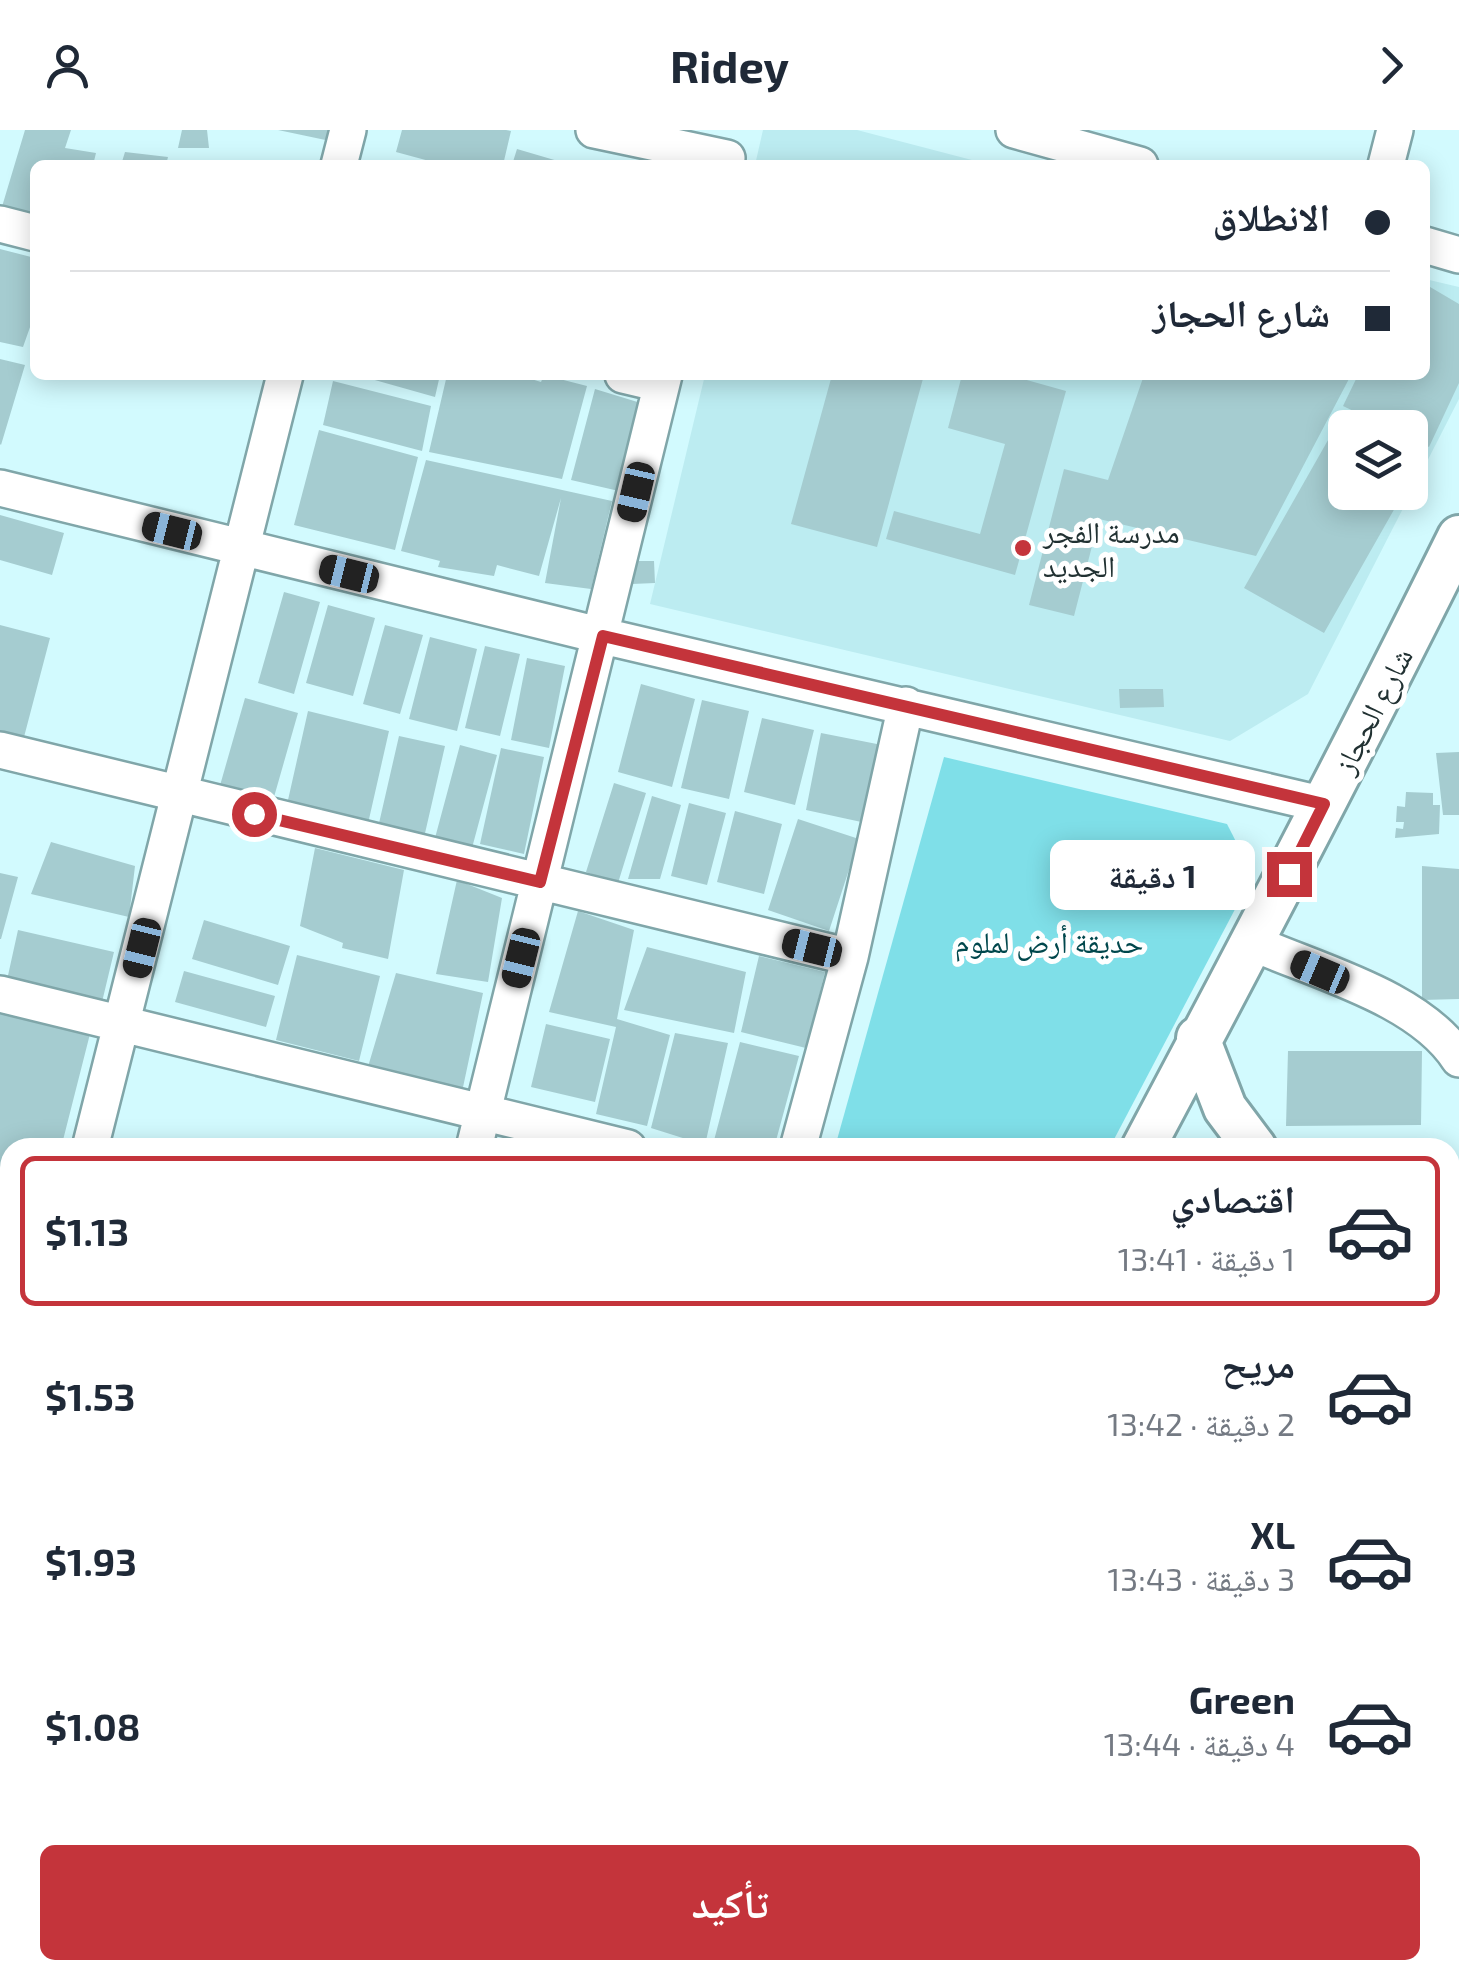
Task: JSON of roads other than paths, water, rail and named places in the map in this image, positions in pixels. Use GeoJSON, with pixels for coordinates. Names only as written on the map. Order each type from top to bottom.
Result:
{"type":"FeatureCollection","features":[{"type":"Feature","properties":{"kind":"main road","name":"شارع الحجاز"},"geometry":{"type":"LineString","coordinates":[[1148,1138],[1198,1038],[1253,943],[1459,537]]}},
{"type":"Feature","properties":{"kind":"main road"},"geometry":{"type":"LineString","coordinates":[[1198,1038],[1225,1108],[1248,1138]]}},
{"type":"Feature","properties":{"kind":"street"},"geometry":{"type":"LineString","coordinates":[[340,160],[348,130]]}},
{"type":"Feature","properties":{"kind":"street"},"geometry":{"type":"LineString","coordinates":[[594,130],[729,151]]}},
{"type":"Feature","properties":{"kind":"street"},"geometry":{"type":"LineString","coordinates":[[1014,130],[1122,160]]}},
{"type":"Feature","properties":{"kind":"street"},"geometry":{"type":"LineString","coordinates":[[1387,160],[1395,130]]}},
{"type":"Feature","properties":{"kind":"street"},"geometry":{"type":"LineString","coordinates":[[0,224],[30,231]]}},
{"type":"Feature","properties":{"kind":"street"},"geometry":{"type":"LineString","coordinates":[[1430,246],[1459,255]]}},
{"type":"Feature","properties":{"kind":"street"},"geometry":{"type":"LineString","coordinates":[[93,1138],[182,797],[284,380]]}},
{"type":"Feature","properties":{"kind":"street"},"geometry":{"type":"LineString","coordinates":[[477,1138],[663,380]]}},
{"type":"Feature","properties":{"kind":"street"},"geometry":{"type":"LineString","coordinates":[[0,488],[603,636],[1324,804]]}},
{"type":"Feature","properties":{"kind":"street"},"geometry":{"type":"LineString","coordinates":[[801,1138],[850,958],[906,705]]}},
{"type":"Feature","properties":{"kind":"street"},"geometry":{"type":"LineString","coordinates":[[0,750],[850,958]]}},
{"type":"Feature","properties":{"kind":"street"},"geometry":{"type":"LineString","coordinates":[[1253,943],[1419,1016],[1444,1036],[1459,1059]]}},
{"type":"Feature","properties":{"kind":"street"},"geometry":{"type":"LineString","coordinates":[[0,994],[590,1138]]}},
{"type":"Feature","properties":{"kind":"place","name":"مدرسة الفجر الجديد"},"geometry":{"type":"Point","coordinates":[1023,548]}},
{"type":"Feature","properties":{"kind":"park label","name":"حديقة أرض لملوم"},"geometry":{"type":"Point","coordinates":[1049,941]}}]}
